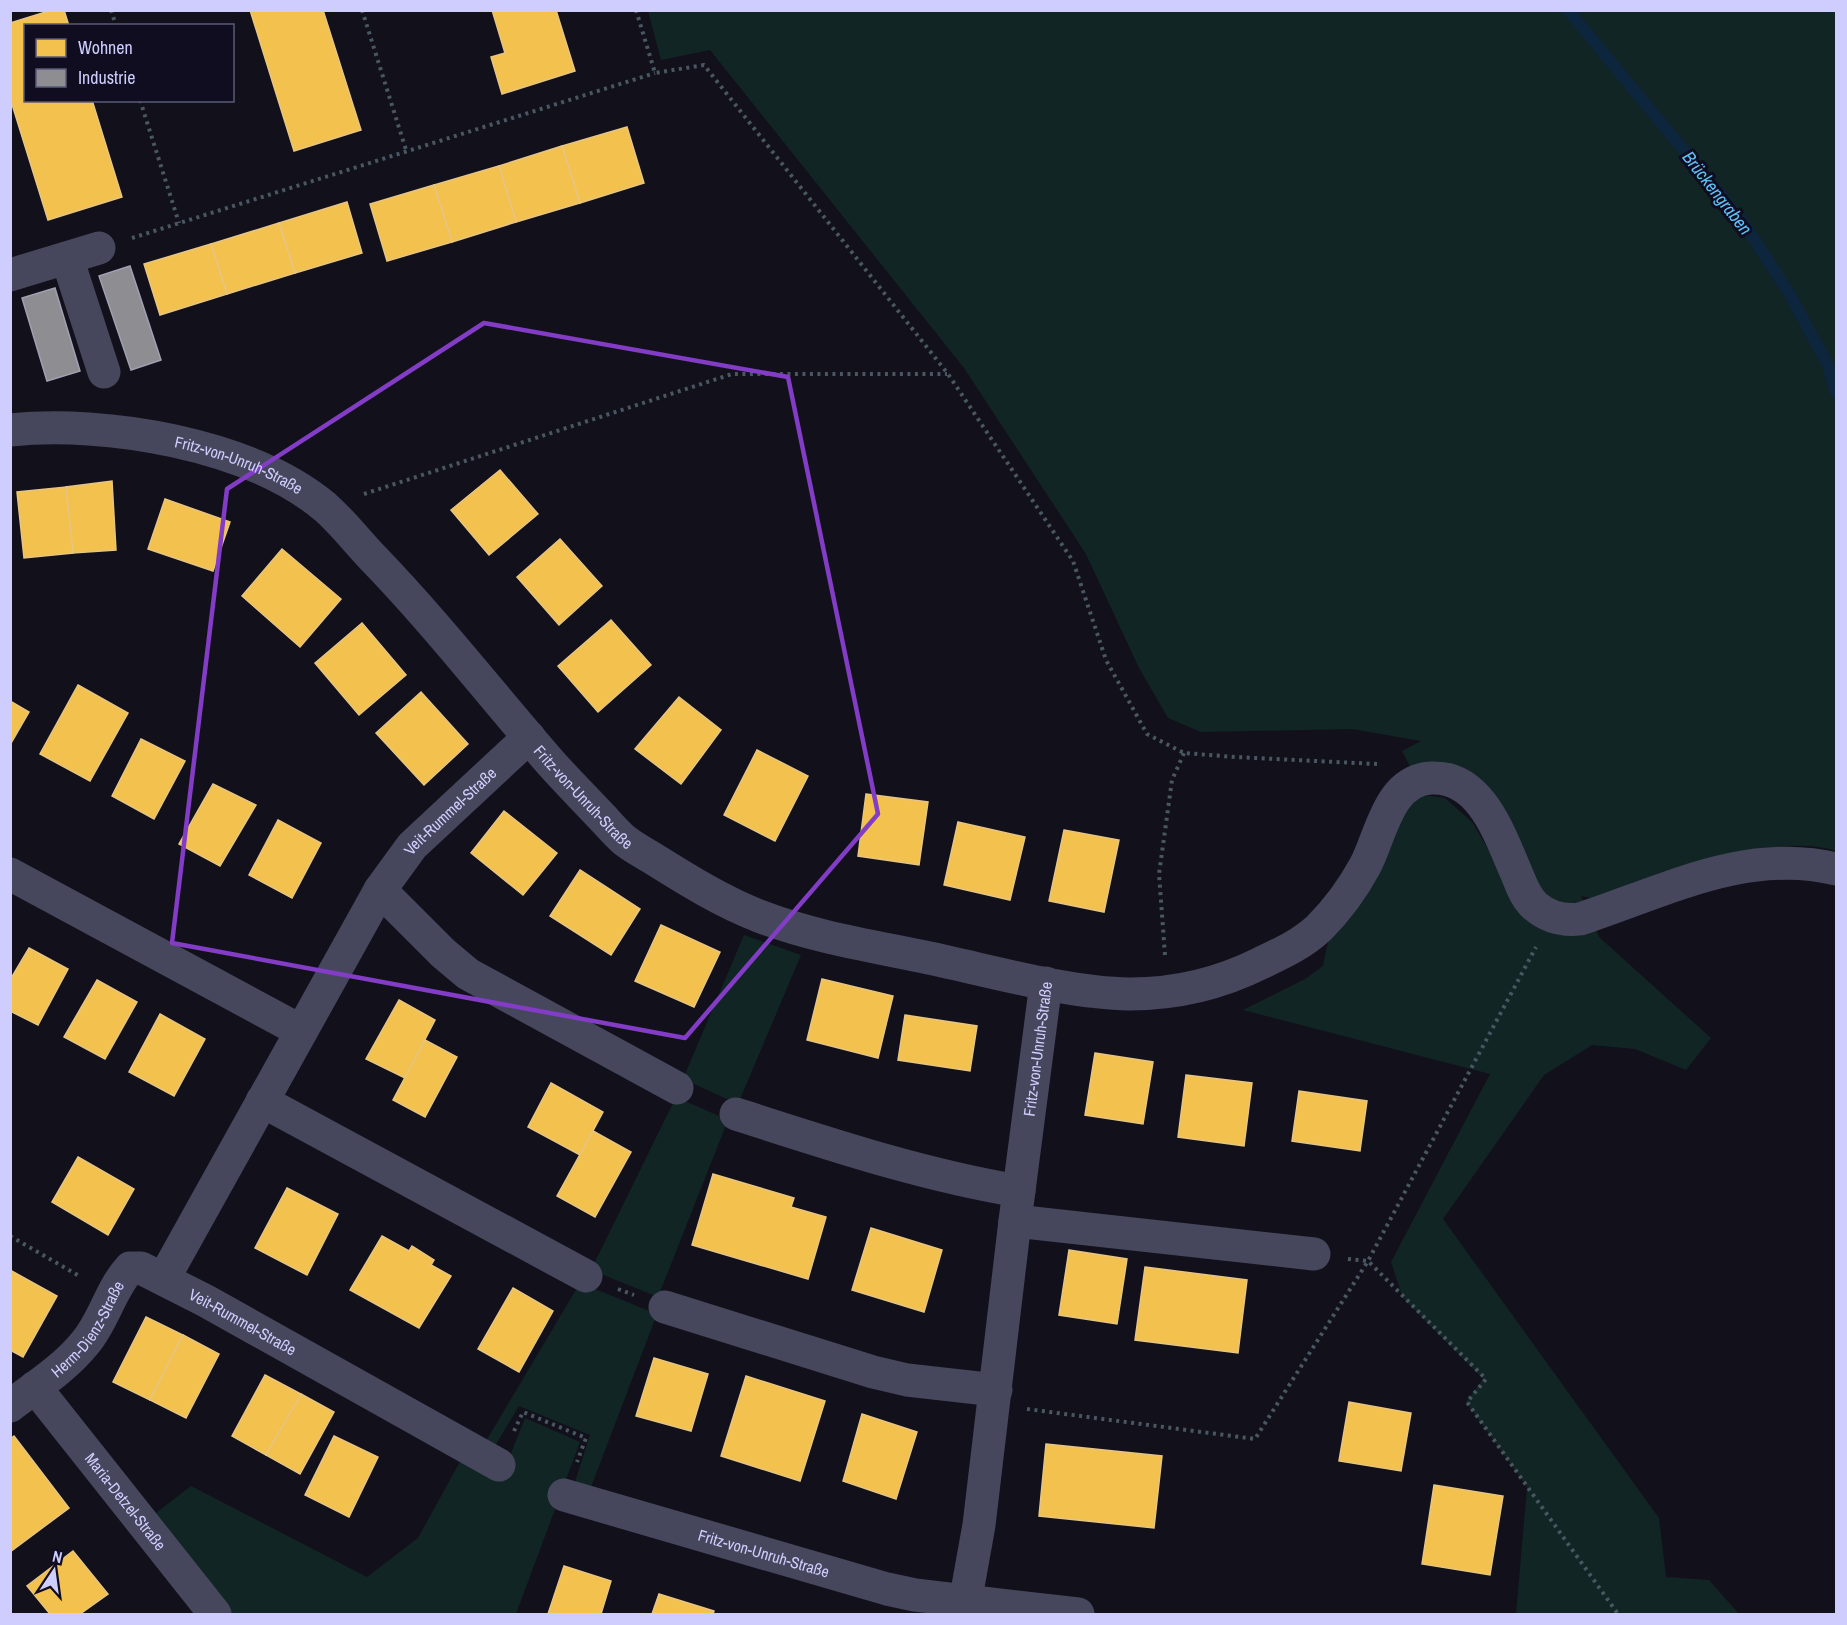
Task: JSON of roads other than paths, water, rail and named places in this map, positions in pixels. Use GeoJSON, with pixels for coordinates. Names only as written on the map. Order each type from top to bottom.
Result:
{"type":"FeatureCollection","features":[{"type":"Feature","properties":{"kind":"street"},"geometry":{"type":"LineString","coordinates":[[10,276],[99,248]]}},
{"type":"Feature","properties":{"kind":"street"},"geometry":{"type":"LineString","coordinates":[[68,258],[104,372]]}},
{"type":"Feature","properties":{"kind":"street","name":"Fritz-von-Unruh-Straße"},"geometry":{"type":"LineString","coordinates":[[10,430],[84,428],[177,441],[237,458],[288,483],[324,507],[399,585],[566,780],[625,840],[692,883],[759,916],[817,934],[1046,983],[979,1525],[964,1608]]}},
{"type":"Feature","properties":{"kind":"street","name":"Veit-Rummel-Straße"},"geometry":{"type":"LineString","coordinates":[[499,1465],[164,1278],[380,890],[412,846],[529,737]]}},
{"type":"Feature","properties":{"kind":"street"},"geometry":{"type":"LineString","coordinates":[[1046,983],[1130,994],[1167,992],[1206,984],[1244,972],[1287,950],[1311,934],[1344,899],[1367,862],[1392,804],[1412,782],[1428,777],[1444,778],[1475,796],[1498,830],[1527,896],[1536,907],[1565,921],[1580,919],[1663,888],[1717,871],[1770,863],[1801,864],[1836,869]]}},
{"type":"Feature","properties":{"kind":"street"},"geometry":{"type":"LineString","coordinates":[[10,874],[301,1031]]}},
{"type":"Feature","properties":{"kind":"street"},"geometry":{"type":"LineString","coordinates":[[380,890],[443,953],[468,974],[677,1088]]}},
{"type":"Feature","properties":{"kind":"street"},"geometry":{"type":"LineString","coordinates":[[262,1101],[586,1275]]}},
{"type":"Feature","properties":{"kind":"street"},"geometry":{"type":"LineString","coordinates":[[736,1114],[938,1176],[1017,1206],[1314,1254]]}},
{"type":"Feature","properties":{"kind":"street","name":"Herm-Dienz-Straße"},"geometry":{"type":"LineString","coordinates":[[23,1396],[66,1362],[85,1343],[121,1278],[130,1268],[141,1268],[164,1278]]}},
{"type":"Feature","properties":{"kind":"street"},"geometry":{"type":"LineString","coordinates":[[665,1307],[873,1372],[995,1397]]}},
{"type":"Feature","properties":{"kind":"street","name":"Maria-Detzel-Straße"},"geometry":{"type":"LineString","coordinates":[[23,1396],[214,1614]]}},
{"type":"Feature","properties":{"kind":"street","name":"Fritz-von-Unruh-Straße"},"geometry":{"type":"LineString","coordinates":[[564,1495],[857,1582],[964,1608],[1078,1614]]}},
{"type":"Feature","properties":{"kind":"waterway","name":"Brückengraben"},"geometry":{"type":"LineString","coordinates":[[1568,10],[1743,222],[1790,295],[1828,365],[1836,393]]}}]}
